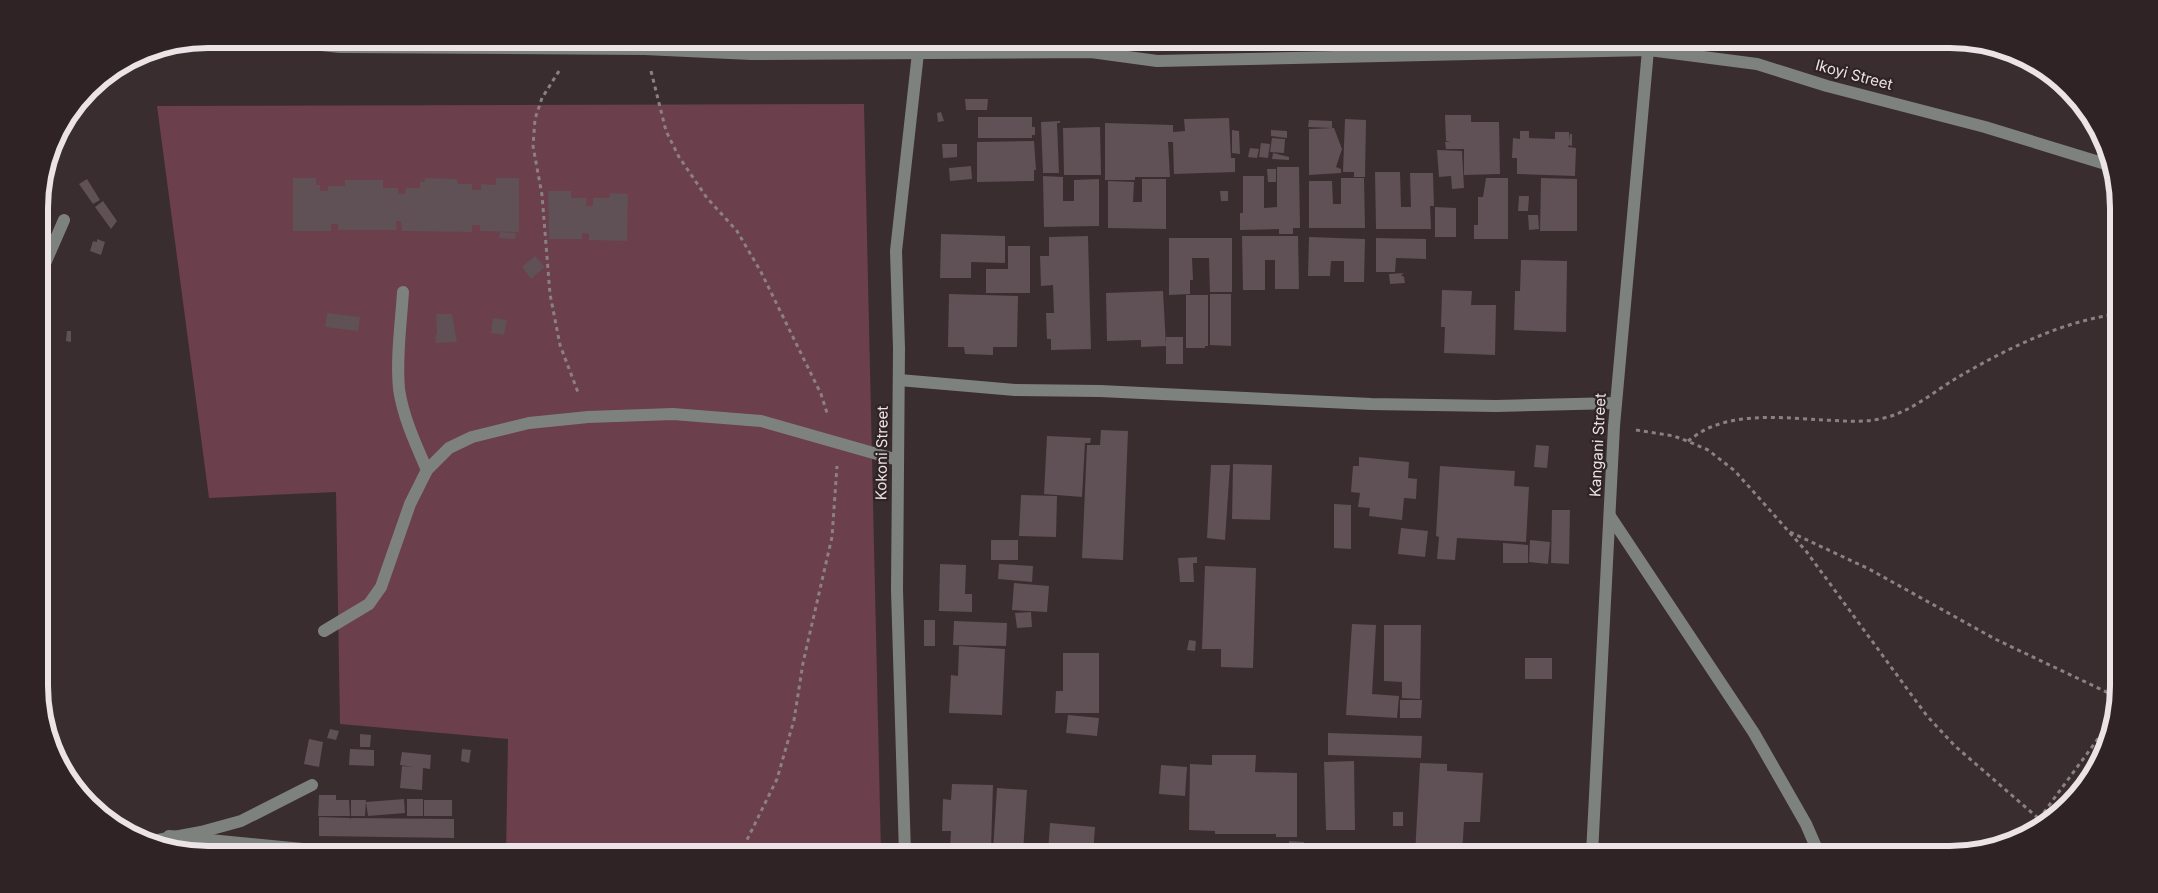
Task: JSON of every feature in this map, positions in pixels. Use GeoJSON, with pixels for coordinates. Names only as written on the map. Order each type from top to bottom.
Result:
{"type":"FeatureCollection","features":[{"type":"Feature","properties":{"kind":"street","name":"Ikoyi Street"},"geometry":{"type":"LineString","coordinates":[[458,48],[589,48]]}},
{"type":"Feature","properties":{"kind":"street","name":"Ikoyi Street"},"geometry":{"type":"LineString","coordinates":[[688,48],[752,54],[1091,52],[1157,61],[1533,48]]}},
{"type":"Feature","properties":{"kind":"street"},"geometry":{"type":"LineString","coordinates":[[1090,48],[1091,52]]}},
{"type":"Feature","properties":{"kind":"street","name":"Kangani Street"},"geometry":{"type":"LineString","coordinates":[[1592,845],[1614,426],[1649,48]]}},
{"type":"Feature","properties":{"kind":"street","name":"Ikoyi Street"},"geometry":{"type":"LineString","coordinates":[[1671,48],[1757,64],[1827,86],[1986,127],[2104,164]]}},
{"type":"Feature","properties":{"kind":"street","name":"Kokoni Street"},"geometry":{"type":"LineString","coordinates":[[905,846],[897,590],[899,380],[896,251],[918,53]]}},
{"type":"Feature","properties":{"kind":"street"},"geometry":{"type":"LineString","coordinates":[[48,257],[64,220]]}},
{"type":"Feature","properties":{"kind":"street"},"geometry":{"type":"LineString","coordinates":[[403,292],[398,368],[400,390],[407,420],[427,470]]}},
{"type":"Feature","properties":{"kind":"street"},"geometry":{"type":"LineString","coordinates":[[899,380],[1015,390],[1100,390],[1370,404],[1496,406],[1616,403]]}},
{"type":"Feature","properties":{"kind":"street"},"geometry":{"type":"LineString","coordinates":[[324,631],[368,604],[382,587],[410,504],[427,470],[449,448],[472,437],[529,423],[588,417],[673,414],[760,421],[898,460]]}},
{"type":"Feature","properties":{"kind":"street"},"geometry":{"type":"LineString","coordinates":[[1610,516],[1754,733],[1789,792],[1815,845]]}},
{"type":"Feature","properties":{"kind":"street"},"geometry":{"type":"LineString","coordinates":[[161,838],[201,832],[241,820],[312,785]]}},
{"type":"Feature","properties":{"kind":"street"},"geometry":{"type":"LineString","coordinates":[[169,836],[271,846]]}},
{"type":"Feature","properties":{"kind":"path"},"geometry":{"type":"LineString","coordinates":[[646,48],[666,131],[707,198],[737,231],[761,272],[821,394],[837,442],[832,537],[803,663],[794,720],[777,779],[744,846]]}},
{"type":"Feature","properties":{"kind":"path"},"geometry":{"type":"LineString","coordinates":[[575,49],[555,75],[542,98],[534,119],[533,146],[542,195],[550,294],[560,345],[588,417]]}},
{"type":"Feature","properties":{"kind":"path"},"geometry":{"type":"LineString","coordinates":[[1688,441],[1711,427],[1737,421],[1768,418],[1863,422],[1886,418],[1908,408],[1976,366],[2024,343],[2068,326],[2110,316]]}},
{"type":"Feature","properties":{"kind":"path"},"geometry":{"type":"LineString","coordinates":[[1614,426],[1674,436],[1688,441],[1708,450],[1735,471],[1806,551],[1928,716],[1955,746],[2039,819]]}},
{"type":"Feature","properties":{"kind":"path"},"geometry":{"type":"LineString","coordinates":[[1788,531],[1846,557],[1995,640],[2110,694]]}},
{"type":"Feature","properties":{"kind":"path"},"geometry":{"type":"LineString","coordinates":[[2039,819],[2103,731]]}},
{"type":"Feature","properties":{"kind":"shaded area"},"geometry":{"type":"Polygon","coordinates":[[[864,104],[881,846],[506,846],[508,739],[340,724],[336,492],[209,498],[157,106],[864,104]]]}},
{"type":"Feature","properties":{"kind":"building"},"geometry":{"type":"Polygon","coordinates":[[[965,99],[988,99],[987,110],[966,110],[965,99]]]}},
{"type":"Feature","properties":{"kind":"building"},"geometry":{"type":"Polygon","coordinates":[[[941,112],[944,121],[938,122],[937,113],[941,112]]]}},
{"type":"Feature","properties":{"kind":"building"},"geometry":{"type":"Polygon","coordinates":[[[1445,115],[1471,115],[1471,122],[1499,122],[1500,174],[1464,175],[1464,149],[1446,149],[1445,142],[1450,142],[1446,141],[1445,115]]]}},
{"type":"Feature","properties":{"kind":"building"},"geometry":{"type":"Polygon","coordinates":[[[978,117],[1032,117],[1032,127],[1035,127],[1035,135],[1032,135],[1032,138],[978,138],[978,117]]]}},
{"type":"Feature","properties":{"kind":"building"},"geometry":{"type":"Polygon","coordinates":[[[1229,118],[1231,158],[1235,158],[1235,172],[1174,174],[1173,142],[1168,142],[1170,177],[1135,177],[1135,180],[1105,180],[1105,123],[1173,125],[1173,132],[1185,131],[1184,119],[1229,118]]]}},
{"type":"Feature","properties":{"kind":"building"},"geometry":{"type":"Polygon","coordinates":[[[1345,119],[1366,120],[1365,177],[1354,177],[1354,172],[1343,172],[1345,119]]]}},
{"type":"Feature","properties":{"kind":"building"},"geometry":{"type":"Polygon","coordinates":[[[1309,120],[1332,121],[1332,128],[1308,127],[1309,120]]]}},
{"type":"Feature","properties":{"kind":"building"},"geometry":{"type":"Polygon","coordinates":[[[1060,121],[1060,123],[1057,123],[1059,173],[1043,173],[1041,122],[1060,121]]]}},
{"type":"Feature","properties":{"kind":"building"},"geometry":{"type":"Polygon","coordinates":[[[1100,127],[1101,175],[1064,175],[1063,128],[1100,127]]]}},
{"type":"Feature","properties":{"kind":"building"},"geometry":{"type":"Polygon","coordinates":[[[1334,128],[1342,149],[1336,167],[1341,169],[1341,173],[1309,175],[1309,129],[1334,128]]]}},
{"type":"Feature","properties":{"kind":"building"},"geometry":{"type":"Polygon","coordinates":[[[1232,130],[1239,131],[1240,154],[1232,153],[1232,130]]]}},
{"type":"Feature","properties":{"kind":"building"},"geometry":{"type":"Polygon","coordinates":[[[1271,130],[1287,131],[1287,138],[1271,136],[1271,130]]]}},
{"type":"Feature","properties":{"kind":"building"},"geometry":{"type":"Polygon","coordinates":[[[1520,131],[1529,131],[1529,138],[1555,139],[1555,132],[1569,132],[1570,141],[1570,134],[1572,134],[1572,146],[1569,145],[1568,147],[1576,148],[1575,176],[1517,174],[1517,158],[1512,158],[1513,138],[1520,139],[1520,131]]]}},
{"type":"Feature","properties":{"kind":"building"},"geometry":{"type":"Polygon","coordinates":[[[1272,138],[1285,139],[1284,153],[1270,152],[1272,138]]]}},
{"type":"Feature","properties":{"kind":"building"},"geometry":{"type":"Polygon","coordinates":[[[1034,141],[1036,170],[1034,170],[1034,181],[977,182],[977,142],[1034,141]]]}},
{"type":"Feature","properties":{"kind":"building"},"geometry":{"type":"Polygon","coordinates":[[[1261,143],[1270,144],[1268,158],[1259,157],[1261,143]]]}},
{"type":"Feature","properties":{"kind":"building"},"geometry":{"type":"Polygon","coordinates":[[[942,144],[957,144],[957,157],[943,158],[942,144]]]}},
{"type":"Feature","properties":{"kind":"building"},"geometry":{"type":"Polygon","coordinates":[[[1250,148],[1259,149],[1257,158],[1248,157],[1250,148]]]}},
{"type":"Feature","properties":{"kind":"building"},"geometry":{"type":"Polygon","coordinates":[[[1437,150],[1462,151],[1464,188],[1452,189],[1451,176],[1439,177],[1437,150]]]}},
{"type":"Feature","properties":{"kind":"building"},"geometry":{"type":"Polygon","coordinates":[[[1273,153],[1289,157],[1289,160],[1272,159],[1273,153]]]}},
{"type":"Feature","properties":{"kind":"building"},"geometry":{"type":"Polygon","coordinates":[[[971,166],[972,179],[950,181],[949,168],[971,166]]]}},
{"type":"Feature","properties":{"kind":"building"},"geometry":{"type":"Polygon","coordinates":[[[1277,167],[1299,167],[1300,228],[1293,228],[1293,234],[1279,234],[1279,229],[1240,230],[1240,213],[1243,213],[1243,176],[1264,176],[1264,208],[1277,207],[1277,167]]]}},
{"type":"Feature","properties":{"kind":"building"},"geometry":{"type":"Polygon","coordinates":[[[1267,169],[1276,169],[1276,182],[1268,182],[1267,169]]]}},
{"type":"Feature","properties":{"kind":"building"},"geometry":{"type":"Polygon","coordinates":[[[1375,172],[1400,172],[1401,207],[1411,207],[1410,173],[1433,173],[1434,206],[1430,206],[1431,229],[1376,229],[1375,172]]]}},
{"type":"Feature","properties":{"kind":"building"},"geometry":{"type":"Polygon","coordinates":[[[1043,176],[1063,177],[1063,201],[1074,201],[1074,180],[1099,179],[1099,226],[1044,227],[1043,176]]]}},
{"type":"Feature","properties":{"kind":"building"},"geometry":{"type":"Polygon","coordinates":[[[293,178],[316,178],[316,185],[320,185],[320,191],[328,191],[328,186],[345,186],[345,180],[383,180],[383,188],[398,188],[398,194],[405,194],[406,188],[420,188],[420,182],[424,182],[425,178],[457,179],[458,184],[472,184],[472,190],[481,190],[481,184],[496,185],[496,178],[519,178],[519,232],[480,231],[480,225],[472,225],[472,232],[402,231],[401,221],[396,221],[397,230],[338,230],[338,224],[331,224],[331,231],[293,231],[293,178]]]}},
{"type":"Feature","properties":{"kind":"building"},"geometry":{"type":"Polygon","coordinates":[[[1341,178],[1364,178],[1365,228],[1309,228],[1309,181],[1332,181],[1333,204],[1341,204],[1341,178]]]}},
{"type":"Feature","properties":{"kind":"building"},"geometry":{"type":"Polygon","coordinates":[[[1486,178],[1508,178],[1508,239],[1474,239],[1474,225],[1478,225],[1478,197],[1483,197],[1486,178]]]}},
{"type":"Feature","properties":{"kind":"building"},"geometry":{"type":"Polygon","coordinates":[[[1541,178],[1577,179],[1577,231],[1540,231],[1541,178]]]}},
{"type":"Feature","properties":{"kind":"building"},"geometry":{"type":"Polygon","coordinates":[[[87,179],[100,200],[93,204],[79,184],[87,179]]]}},
{"type":"Feature","properties":{"kind":"building"},"geometry":{"type":"Polygon","coordinates":[[[1142,179],[1166,179],[1166,229],[1108,228],[1108,181],[1134,182],[1133,202],[1142,202],[1142,179]]]}},
{"type":"Feature","properties":{"kind":"building"},"geometry":{"type":"Polygon","coordinates":[[[548,191],[571,191],[571,198],[587,198],[586,206],[593,206],[593,198],[609,198],[610,193],[628,194],[627,241],[589,240],[589,234],[582,233],[582,239],[549,239],[548,191]]]}},
{"type":"Feature","properties":{"kind":"building"},"geometry":{"type":"Polygon","coordinates":[[[1220,191],[1228,191],[1228,201],[1221,201],[1220,191]]]}},
{"type":"Feature","properties":{"kind":"building"},"geometry":{"type":"Polygon","coordinates":[[[1519,196],[1529,196],[1528,211],[1518,211],[1519,196]]]}},
{"type":"Feature","properties":{"kind":"building"},"geometry":{"type":"Polygon","coordinates":[[[103,201],[117,221],[111,229],[95,207],[103,201]]]}},
{"type":"Feature","properties":{"kind":"building"},"geometry":{"type":"Polygon","coordinates":[[[1435,207],[1456,208],[1456,237],[1435,237],[1435,207]]]}},
{"type":"Feature","properties":{"kind":"building"},"geometry":{"type":"Polygon","coordinates":[[[1528,215],[1538,215],[1539,229],[1529,230],[1528,215]]]}},
{"type":"Feature","properties":{"kind":"building"},"geometry":{"type":"Polygon","coordinates":[[[500,232],[516,233],[515,239],[499,238],[500,232]]]}},
{"type":"Feature","properties":{"kind":"building"},"geometry":{"type":"Polygon","coordinates":[[[941,234],[1005,236],[1005,263],[971,262],[971,278],[940,278],[941,234]]]}},
{"type":"Feature","properties":{"kind":"building"},"geometry":{"type":"Polygon","coordinates":[[[1088,236],[1091,349],[1051,350],[1051,339],[1047,339],[1046,313],[1054,313],[1053,285],[1041,286],[1040,256],[1049,256],[1049,237],[1088,236]]]}},
{"type":"Feature","properties":{"kind":"building"},"geometry":{"type":"Polygon","coordinates":[[[1242,236],[1298,236],[1299,289],[1275,289],[1275,260],[1265,260],[1265,290],[1243,290],[1242,236]]]}},
{"type":"Feature","properties":{"kind":"building"},"geometry":{"type":"Polygon","coordinates":[[[1309,237],[1365,239],[1364,282],[1344,282],[1344,261],[1331,261],[1330,276],[1308,276],[1309,237]]]}},
{"type":"Feature","properties":{"kind":"building"},"geometry":{"type":"Polygon","coordinates":[[[1169,238],[1232,238],[1232,292],[1210,292],[1209,258],[1192,258],[1193,280],[1190,280],[1190,294],[1169,295],[1169,238]]]}},
{"type":"Feature","properties":{"kind":"building"},"geometry":{"type":"Polygon","coordinates":[[[1376,238],[1426,239],[1426,259],[1396,258],[1395,272],[1376,272],[1376,238]]]}},
{"type":"Feature","properties":{"kind":"building"},"geometry":{"type":"Polygon","coordinates":[[[97,239],[105,242],[101,255],[90,251],[93,241],[97,242],[97,239]]]}},
{"type":"Feature","properties":{"kind":"building"},"geometry":{"type":"Polygon","coordinates":[[[1008,246],[1030,246],[1030,293],[986,293],[986,269],[1008,269],[1008,246]]]}},
{"type":"Feature","properties":{"kind":"building"},"geometry":{"type":"Polygon","coordinates":[[[535,256],[545,267],[531,279],[522,267],[535,256]]]}},
{"type":"Feature","properties":{"kind":"building"},"geometry":{"type":"Polygon","coordinates":[[[1521,260],[1567,261],[1566,332],[1514,330],[1515,291],[1520,291],[1521,260]]]}},
{"type":"Feature","properties":{"kind":"building"},"geometry":{"type":"Polygon","coordinates":[[[1404,273],[1401,275],[1404,277],[1405,283],[1390,284],[1389,274],[1404,273]]]}},
{"type":"Feature","properties":{"kind":"building"},"geometry":{"type":"Polygon","coordinates":[[[1442,290],[1472,291],[1471,305],[1496,305],[1495,355],[1444,353],[1445,327],[1441,327],[1442,290]]]}},
{"type":"Feature","properties":{"kind":"building"},"geometry":{"type":"Polygon","coordinates":[[[1163,291],[1166,346],[1141,347],[1141,340],[1107,341],[1106,293],[1163,291]]]}},
{"type":"Feature","properties":{"kind":"building"},"geometry":{"type":"Polygon","coordinates":[[[949,294],[1018,296],[1017,347],[993,347],[993,355],[965,354],[964,347],[948,347],[949,294]]]}},
{"type":"Feature","properties":{"kind":"building"},"geometry":{"type":"Polygon","coordinates":[[[1210,294],[1231,294],[1231,346],[1210,345],[1210,294]]]}},
{"type":"Feature","properties":{"kind":"building"},"geometry":{"type":"Polygon","coordinates":[[[1186,295],[1208,295],[1208,346],[1205,346],[1205,348],[1186,348],[1186,295]]]}},
{"type":"Feature","properties":{"kind":"building"},"geometry":{"type":"Polygon","coordinates":[[[327,313],[360,317],[358,331],[325,327],[327,313]]]}},
{"type":"Feature","properties":{"kind":"building"},"geometry":{"type":"Polygon","coordinates":[[[436,314],[452,314],[457,342],[436,343],[436,314]]]}},
{"type":"Feature","properties":{"kind":"building"},"geometry":{"type":"Polygon","coordinates":[[[493,318],[507,320],[504,335],[491,333],[493,318]]]}},
{"type":"Feature","properties":{"kind":"building"},"geometry":{"type":"Polygon","coordinates":[[[67,331],[71,331],[71,342],[66,341],[67,331]]]}},
{"type":"Feature","properties":{"kind":"building"},"geometry":{"type":"Polygon","coordinates":[[[1166,337],[1183,337],[1183,364],[1166,364],[1166,337]]]}},
{"type":"Feature","properties":{"kind":"building"},"geometry":{"type":"Polygon","coordinates":[[[48,357],[48,357],[48,415],[48,357]]]}},
{"type":"Feature","properties":{"kind":"building"},"geometry":{"type":"Polygon","coordinates":[[[1101,430],[1128,431],[1123,560],[1082,558],[1087,445],[1100,445],[1101,430]]]}},
{"type":"Feature","properties":{"kind":"building"},"geometry":{"type":"Polygon","coordinates":[[[1047,436],[1091,438],[1090,443],[1085,443],[1082,497],[1044,494],[1047,436]]]}},
{"type":"Feature","properties":{"kind":"building"},"geometry":{"type":"Polygon","coordinates":[[[1536,445],[1549,446],[1547,468],[1534,467],[1536,445]]]}},
{"type":"Feature","properties":{"kind":"building"},"geometry":{"type":"Polygon","coordinates":[[[1359,457],[1409,462],[1408,478],[1417,479],[1416,499],[1404,498],[1402,520],[1369,516],[1370,508],[1358,507],[1360,493],[1351,492],[1353,466],[1359,466],[1359,457]]]}},
{"type":"Feature","properties":{"kind":"building"},"geometry":{"type":"Polygon","coordinates":[[[1233,464],[1272,465],[1270,520],[1232,519],[1233,464]]]}},
{"type":"Feature","properties":{"kind":"building"},"geometry":{"type":"Polygon","coordinates":[[[1211,465],[1230,465],[1225,540],[1207,538],[1211,465]]]}},
{"type":"Feature","properties":{"kind":"building"},"geometry":{"type":"Polygon","coordinates":[[[1440,466],[1515,471],[1514,486],[1529,487],[1526,542],[1457,538],[1455,560],[1437,559],[1439,537],[1436,536],[1440,466]]]}},
{"type":"Feature","properties":{"kind":"building"},"geometry":{"type":"Polygon","coordinates":[[[1021,495],[1057,496],[1056,537],[1019,536],[1021,495]]]}},
{"type":"Feature","properties":{"kind":"building"},"geometry":{"type":"Polygon","coordinates":[[[1334,504],[1351,505],[1351,549],[1334,548],[1334,504]]]}},
{"type":"Feature","properties":{"kind":"building"},"geometry":{"type":"Polygon","coordinates":[[[1552,510],[1570,510],[1569,564],[1551,563],[1552,510]]]}},
{"type":"Feature","properties":{"kind":"building"},"geometry":{"type":"Polygon","coordinates":[[[1401,528],[1428,531],[1425,557],[1398,554],[1401,528]]]}},
{"type":"Feature","properties":{"kind":"building"},"geometry":{"type":"Polygon","coordinates":[[[991,540],[1018,540],[1018,560],[991,560],[991,540]]]}},
{"type":"Feature","properties":{"kind":"building"},"geometry":{"type":"Polygon","coordinates":[[[1530,540],[1550,542],[1548,564],[1529,562],[1530,540]]]}},
{"type":"Feature","properties":{"kind":"building"},"geometry":{"type":"Polygon","coordinates":[[[1503,543],[1528,545],[1528,563],[1503,563],[1503,543]]]}},
{"type":"Feature","properties":{"kind":"building"},"geometry":{"type":"Polygon","coordinates":[[[1197,557],[1197,563],[1193,563],[1194,582],[1180,582],[1178,558],[1197,557]]]}},
{"type":"Feature","properties":{"kind":"building"},"geometry":{"type":"Polygon","coordinates":[[[940,564],[966,565],[965,594],[972,594],[972,612],[939,611],[940,564]]]}},
{"type":"Feature","properties":{"kind":"building"},"geometry":{"type":"Polygon","coordinates":[[[999,564],[1033,566],[1032,582],[998,579],[999,564]]]}},
{"type":"Feature","properties":{"kind":"building"},"geometry":{"type":"Polygon","coordinates":[[[1205,566],[1256,568],[1253,668],[1221,667],[1221,649],[1202,649],[1205,566]]]}},
{"type":"Feature","properties":{"kind":"building"},"geometry":{"type":"Polygon","coordinates":[[[1014,583],[1049,586],[1047,612],[1012,610],[1014,583]]]}},
{"type":"Feature","properties":{"kind":"building"},"geometry":{"type":"Polygon","coordinates":[[[1031,612],[1032,627],[1017,628],[1015,613],[1031,612]]]}},
{"type":"Feature","properties":{"kind":"building"},"geometry":{"type":"Polygon","coordinates":[[[924,620],[935,620],[935,646],[924,646],[924,620]]]}},
{"type":"Feature","properties":{"kind":"building"},"geometry":{"type":"Polygon","coordinates":[[[954,621],[1007,623],[1006,646],[953,645],[954,621]]]}},
{"type":"Feature","properties":{"kind":"building"},"geometry":{"type":"Polygon","coordinates":[[[1352,624],[1376,625],[1372,694],[1399,696],[1397,718],[1346,715],[1352,624]]]}},
{"type":"Feature","properties":{"kind":"building"},"geometry":{"type":"Polygon","coordinates":[[[1384,625],[1421,625],[1420,699],[1402,698],[1402,682],[1384,681],[1384,625]]]}},
{"type":"Feature","properties":{"kind":"building"},"geometry":{"type":"Polygon","coordinates":[[[1189,640],[1196,641],[1195,651],[1187,650],[1189,640]]]}},
{"type":"Feature","properties":{"kind":"building"},"geometry":{"type":"Polygon","coordinates":[[[959,646],[1005,649],[1002,715],[949,713],[951,675],[958,676],[959,646]]]}},
{"type":"Feature","properties":{"kind":"building"},"geometry":{"type":"Polygon","coordinates":[[[1063,653],[1099,653],[1099,713],[1055,713],[1056,691],[1063,691],[1063,653]]]}},
{"type":"Feature","properties":{"kind":"building"},"geometry":{"type":"Polygon","coordinates":[[[1525,658],[1552,658],[1552,679],[1525,679],[1525,658]]]}},
{"type":"Feature","properties":{"kind":"building"},"geometry":{"type":"Polygon","coordinates":[[[1400,700],[1422,700],[1421,718],[1400,718],[1400,700]]]}},
{"type":"Feature","properties":{"kind":"building"},"geometry":{"type":"Polygon","coordinates":[[[1068,715],[1099,718],[1097,736],[1066,733],[1068,715]]]}},
{"type":"Feature","properties":{"kind":"building"},"geometry":{"type":"Polygon","coordinates":[[[330,729],[339,731],[336,740],[327,738],[330,729]]]}},
{"type":"Feature","properties":{"kind":"building"},"geometry":{"type":"Polygon","coordinates":[[[1328,733],[1422,736],[1421,758],[1328,755],[1328,733]]]}},
{"type":"Feature","properties":{"kind":"building"},"geometry":{"type":"Polygon","coordinates":[[[360,734],[371,735],[370,747],[360,747],[360,734]]]}},
{"type":"Feature","properties":{"kind":"building"},"geometry":{"type":"Polygon","coordinates":[[[309,739],[323,742],[319,767],[304,764],[309,739]]]}},
{"type":"Feature","properties":{"kind":"building"},"geometry":{"type":"Polygon","coordinates":[[[350,749],[374,750],[374,766],[349,765],[350,749]]]}},
{"type":"Feature","properties":{"kind":"building"},"geometry":{"type":"Polygon","coordinates":[[[462,749],[471,750],[469,763],[461,761],[462,749]]]}},
{"type":"Feature","properties":{"kind":"building"},"geometry":{"type":"Polygon","coordinates":[[[402,752],[431,755],[430,769],[423,768],[422,790],[400,788],[402,766],[414,767],[400,765],[402,752]]]}},
{"type":"Feature","properties":{"kind":"building"},"geometry":{"type":"Polygon","coordinates":[[[1212,755],[1256,755],[1255,772],[1297,773],[1297,837],[1276,837],[1276,834],[1215,834],[1215,831],[1189,830],[1190,764],[1212,765],[1212,755]]]}},
{"type":"Feature","properties":{"kind":"building"},"geometry":{"type":"Polygon","coordinates":[[[1354,761],[1355,830],[1326,830],[1324,762],[1354,761]]]}},
{"type":"Feature","properties":{"kind":"building"},"geometry":{"type":"Polygon","coordinates":[[[1420,763],[1447,764],[1447,771],[1483,773],[1480,822],[1464,822],[1463,845],[1415,845],[1420,763]]]}},
{"type":"Feature","properties":{"kind":"building"},"geometry":{"type":"Polygon","coordinates":[[[1161,765],[1187,767],[1185,796],[1159,794],[1161,765]]]}},
{"type":"Feature","properties":{"kind":"building"},"geometry":{"type":"Polygon","coordinates":[[[952,784],[993,785],[991,846],[950,846],[951,831],[942,831],[943,799],[951,800],[952,784]]]}},
{"type":"Feature","properties":{"kind":"building"},"geometry":{"type":"Polygon","coordinates":[[[997,788],[1027,790],[1023,846],[993,846],[997,788]]]}},
{"type":"Feature","properties":{"kind":"building"},"geometry":{"type":"Polygon","coordinates":[[[319,795],[336,795],[336,800],[349,800],[350,816],[318,816],[319,795]]]}},
{"type":"Feature","properties":{"kind":"building"},"geometry":{"type":"Polygon","coordinates":[[[404,799],[405,813],[368,816],[366,802],[404,799]]]}},
{"type":"Feature","properties":{"kind":"building"},"geometry":{"type":"Polygon","coordinates":[[[407,799],[423,799],[423,816],[407,816],[407,799]]]}},
{"type":"Feature","properties":{"kind":"building"},"geometry":{"type":"Polygon","coordinates":[[[351,800],[366,800],[365,816],[351,816],[351,800]]]}},
{"type":"Feature","properties":{"kind":"building"},"geometry":{"type":"Polygon","coordinates":[[[424,800],[452,800],[452,816],[424,816],[424,800]]]}},
{"type":"Feature","properties":{"kind":"building"},"geometry":{"type":"Polygon","coordinates":[[[1393,812],[1403,812],[1403,826],[1393,826],[1393,812]]]}},
{"type":"Feature","properties":{"kind":"building"},"geometry":{"type":"Polygon","coordinates":[[[319,817],[350,818],[350,820],[351,818],[454,819],[454,838],[319,836],[319,817]]]}},
{"type":"Feature","properties":{"kind":"building"},"geometry":{"type":"Polygon","coordinates":[[[1050,823],[1095,827],[1094,845],[1049,846],[1050,823]]]}},
{"type":"Feature","properties":{"kind":"building"},"geometry":{"type":"Polygon","coordinates":[[[1289,841],[1304,842],[1304,845],[1289,845],[1289,841]]]}}]}
